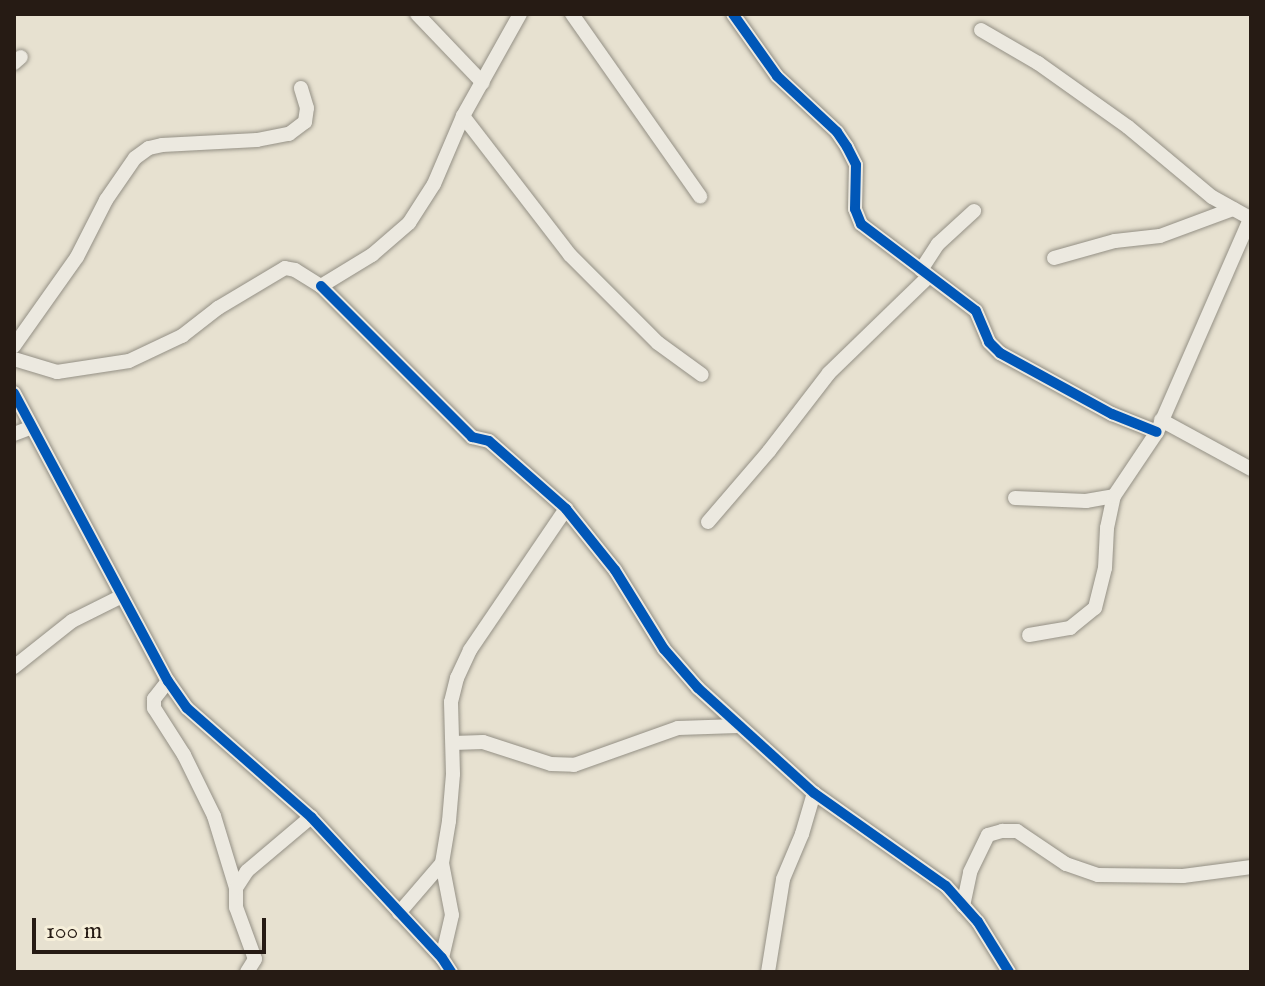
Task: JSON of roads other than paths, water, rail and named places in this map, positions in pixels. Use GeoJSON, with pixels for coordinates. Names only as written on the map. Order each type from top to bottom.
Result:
{"type":"FeatureCollection","features":[{"type":"Feature","properties":{"kind":"street"},"geometry":{"type":"LineString","coordinates":[[417,14],[483,83]]}},
{"type":"Feature","properties":{"kind":"street"},"geometry":{"type":"LineString","coordinates":[[321,286],[372,255],[409,223],[434,184],[463,116],[520,14]]}},
{"type":"Feature","properties":{"kind":"street"},"geometry":{"type":"LineString","coordinates":[[572,14],[700,196]]}},
{"type":"Feature","properties":{"kind":"street"},"geometry":{"type":"LineString","coordinates":[[733,14],[777,76],[837,132],[847,147],[856,165],[855,209],[861,224],[976,311],[989,342],[1000,353],[1112,414],[1159,426],[1251,469]]}},
{"type":"Feature","properties":{"kind":"street"},"geometry":{"type":"LineString","coordinates":[[981,30],[1089,99],[1212,197],[1251,218],[1159,426],[1114,496],[1107,528],[1105,568],[1095,608],[1070,628],[1029,635]]}},
{"type":"Feature","properties":{"kind":"street"},"geometry":{"type":"LineString","coordinates":[[14,346],[77,257],[106,200],[135,158],[149,148],[162,145],[257,140],[289,134],[305,122],[307,108],[301,88]]}},
{"type":"Feature","properties":{"kind":"street"},"geometry":{"type":"LineString","coordinates":[[463,116],[570,255],[658,343],[702,375]]}},
{"type":"Feature","properties":{"kind":"street"},"geometry":{"type":"LineString","coordinates":[[1054,258],[1115,241],[1160,236],[1233,209]]}},
{"type":"Feature","properties":{"kind":"street"},"geometry":{"type":"LineString","coordinates":[[708,522],[769,451],[829,373],[925,273],[938,244],[974,211]]}},
{"type":"Feature","properties":{"kind":"street"},"geometry":{"type":"LineString","coordinates":[[14,359],[57,372],[129,361],[182,336],[218,308],[285,268],[295,270],[321,286],[472,437],[489,441],[566,509],[615,570],[664,649],[738,726],[814,793],[946,886],[1009,972]]}},
{"type":"Feature","properties":{"kind":"street"},"geometry":{"type":"LineString","coordinates":[[14,393],[168,681],[187,708],[311,817],[442,958],[451,972]]}},
{"type":"Feature","properties":{"kind":"street"},"geometry":{"type":"LineString","coordinates":[[14,434],[32,427]]}},
{"type":"Feature","properties":{"kind":"street"},"geometry":{"type":"LineString","coordinates":[[1015,498],[1086,501],[1114,496]]}},
{"type":"Feature","properties":{"kind":"street"},"geometry":{"type":"LineString","coordinates":[[442,958],[452,915],[442,863],[449,821],[453,743],[451,702],[470,650],[566,509]]}},
{"type":"Feature","properties":{"kind":"street"},"geometry":{"type":"LineString","coordinates":[[14,667],[72,621],[122,596]]}},
{"type":"Feature","properties":{"kind":"street"},"geometry":{"type":"LineString","coordinates":[[168,681],[154,699],[154,708],[184,755],[214,816],[236,888],[236,907],[255,968]]}},
{"type":"Feature","properties":{"kind":"street"},"geometry":{"type":"LineString","coordinates":[[453,743],[483,742],[551,764],[574,765],[678,728],[738,726]]}},
{"type":"Feature","properties":{"kind":"street"},"geometry":{"type":"LineString","coordinates":[[768,972],[783,879],[802,834],[814,793]]}},
{"type":"Feature","properties":{"kind":"street"},"geometry":{"type":"LineString","coordinates":[[236,888],[247,871],[311,817]]}},
{"type":"Feature","properties":{"kind":"street"},"geometry":{"type":"LineString","coordinates":[[963,906],[970,872],[988,835],[1002,831],[1017,831],[1066,864],[1098,875],[1183,876],[1251,867]]}},
{"type":"Feature","properties":{"kind":"street"},"geometry":{"type":"LineString","coordinates":[[399,913],[442,863]]}}]}
